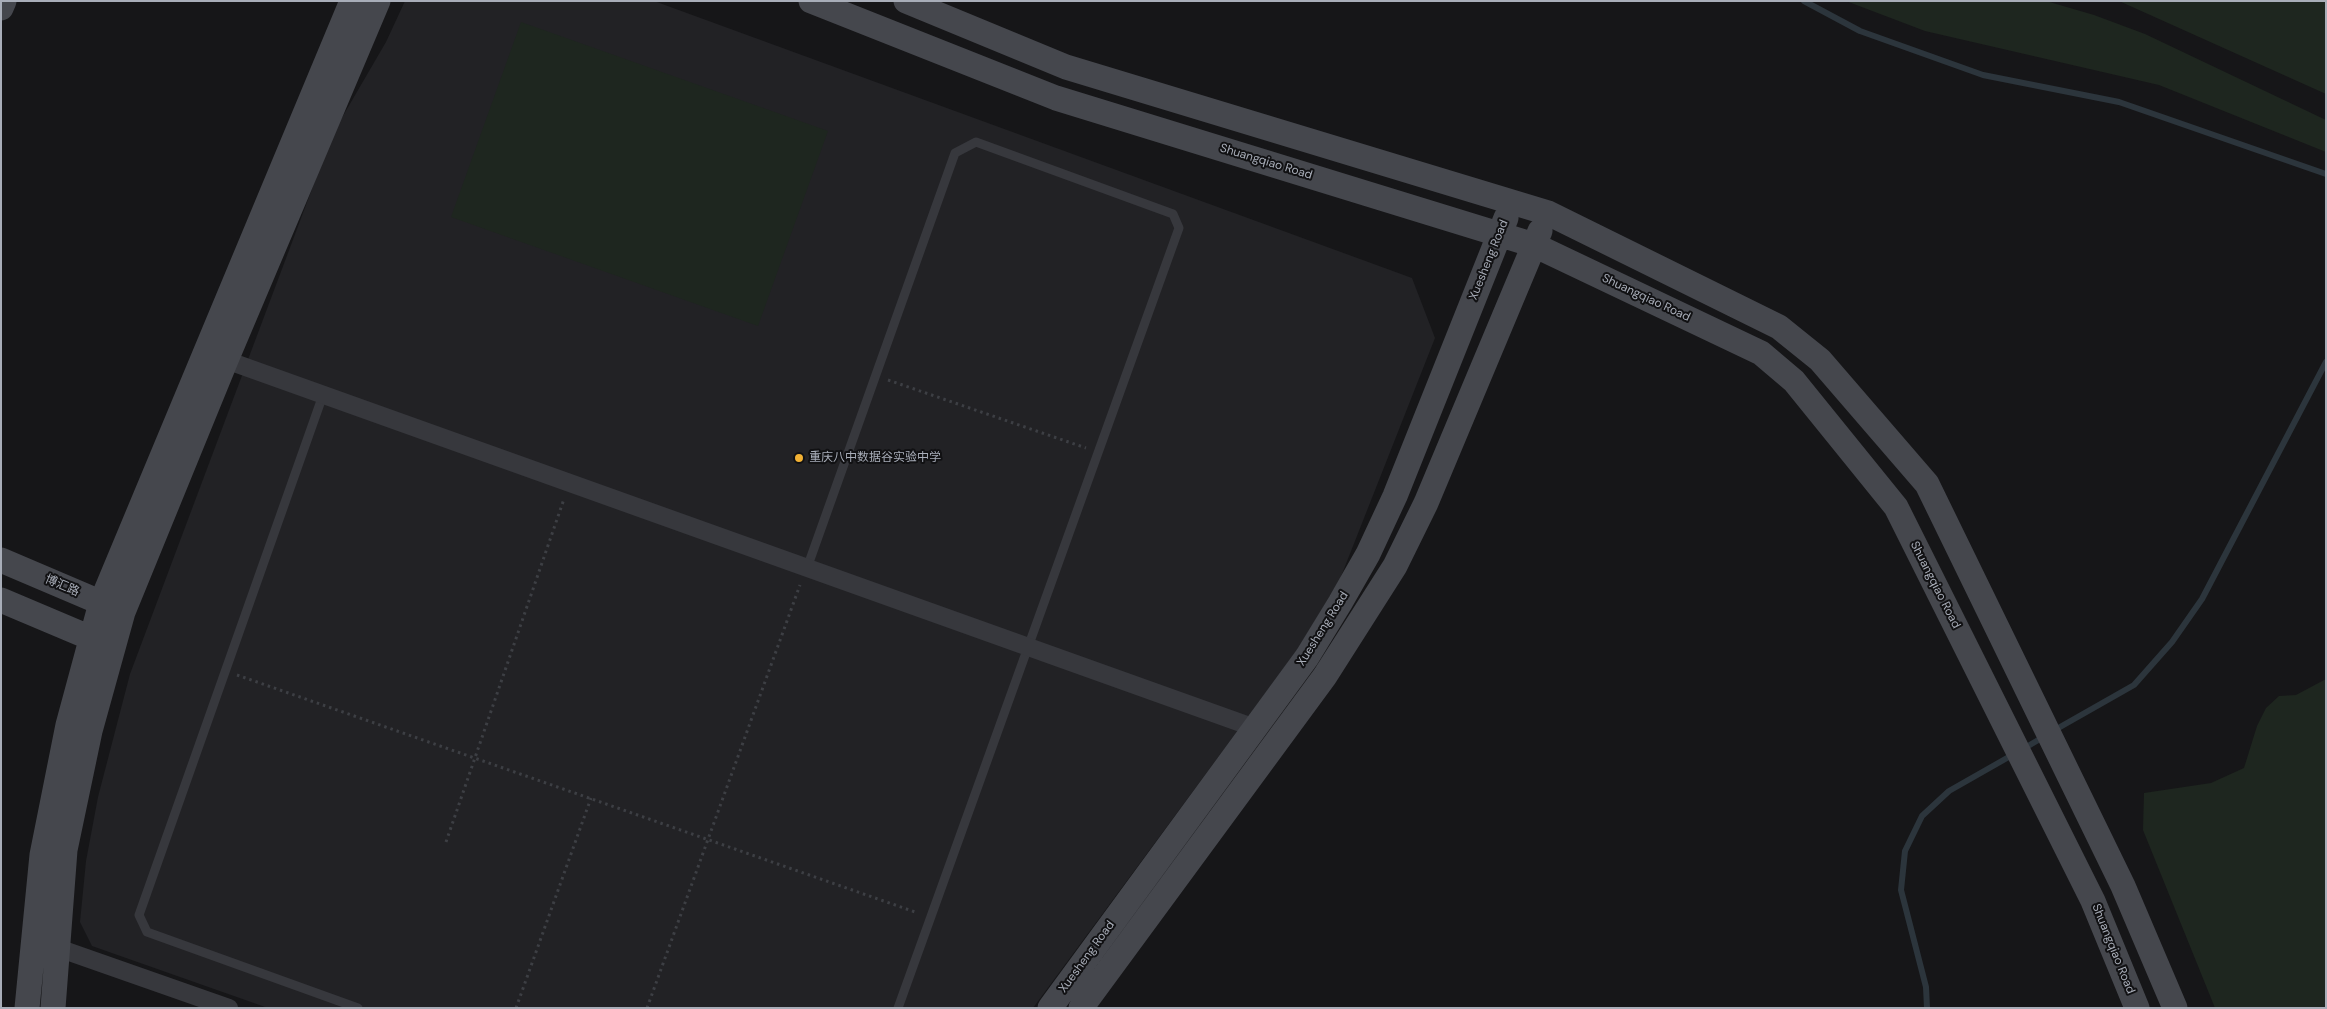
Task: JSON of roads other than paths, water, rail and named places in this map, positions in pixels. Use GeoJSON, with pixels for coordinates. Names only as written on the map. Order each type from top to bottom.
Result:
{"type":"FeatureCollection","features":[{"type":"Feature","properties":{"kind":"main road"},"geometry":{"type":"LineString","coordinates":[[1,8],[4,1]]}},
{"type":"Feature","properties":{"kind":"main road"},"geometry":{"type":"LineString","coordinates":[[27,1008],[42,855],[68,725],[101,643],[112,608],[352,1]]}},
{"type":"Feature","properties":{"kind":"main road"},"geometry":{"type":"LineString","coordinates":[[112,608],[226,360],[378,1]]}},
{"type":"Feature","properties":{"kind":"main road","name":"Shuangqiao Road"},"geometry":{"type":"LineString","coordinates":[[811,1],[1056,98],[1534,245],[1761,353],[1794,381],[1896,507],[2093,900],[2137,1008]]}},
{"type":"Feature","properties":{"kind":"main road"},"geometry":{"type":"LineString","coordinates":[[906,1],[1066,67],[1548,213],[1780,327],[1820,360],[1927,484],[2123,886],[2175,1008]]}},
{"type":"Feature","properties":{"kind":"main road","name":"Xuesheng Road"},"geometry":{"type":"LineString","coordinates":[[1050,1008],[1307,657],[1368,554],[1395,496],[1512,202]]}},
{"type":"Feature","properties":{"kind":"main road","name":"Xuesheng Road"},"geometry":{"type":"LineString","coordinates":[[1081,1008],[1326,676],[1395,566],[1426,503],[1548,213]]}},
{"type":"Feature","properties":{"kind":"main road","name":"博汇路"},"geometry":{"type":"LineString","coordinates":[[1,560],[112,608]]}},
{"type":"Feature","properties":{"kind":"main road"},"geometry":{"type":"LineString","coordinates":[[1,600],[101,643]]}},
{"type":"Feature","properties":{"kind":"main road"},"geometry":{"type":"LineString","coordinates":[[53,1008],[66,850],[90,731],[101,643]]}},
{"type":"Feature","properties":{"kind":"street"},"geometry":{"type":"LineString","coordinates":[[226,360],[1255,728]]}},
{"type":"Feature","properties":{"kind":"street"},"geometry":{"type":"LineString","coordinates":[[58,948],[229,1008]]}},
{"type":"Feature","properties":{"kind":"lane"},"geometry":{"type":"LineString","coordinates":[[806,568],[955,153],[976,142],[1173,214],[1179,228],[898,1008]]}},
{"type":"Feature","properties":{"kind":"lane"},"geometry":{"type":"LineString","coordinates":[[323,395],[138,915],[147,932],[358,1008]]}},
{"type":"Feature","properties":{"kind":"waterway"},"geometry":{"type":"LineString","coordinates":[[1804,1],[1860,31],[1983,75],[2119,102],[2326,174]]}},
{"type":"Feature","properties":{"kind":"waterway"},"geometry":{"type":"LineString","coordinates":[[2053,731],[2134,685],[2172,642],[2202,599],[2326,362]]}},
{"type":"Feature","properties":{"kind":"waterway"},"geometry":{"type":"LineString","coordinates":[[2023,749],[2045,736]]}},
{"type":"Feature","properties":{"kind":"waterway"},"geometry":{"type":"LineString","coordinates":[[1927,1008],[1926,987],[1901,890],[1905,851],[1922,816],[1949,791],[2014,754]]}},
{"type":"Feature","properties":{"kind":"place","name":"重庆八中数据谷实验中学"},"geometry":{"type":"Point","coordinates":[799,458]}}]}
